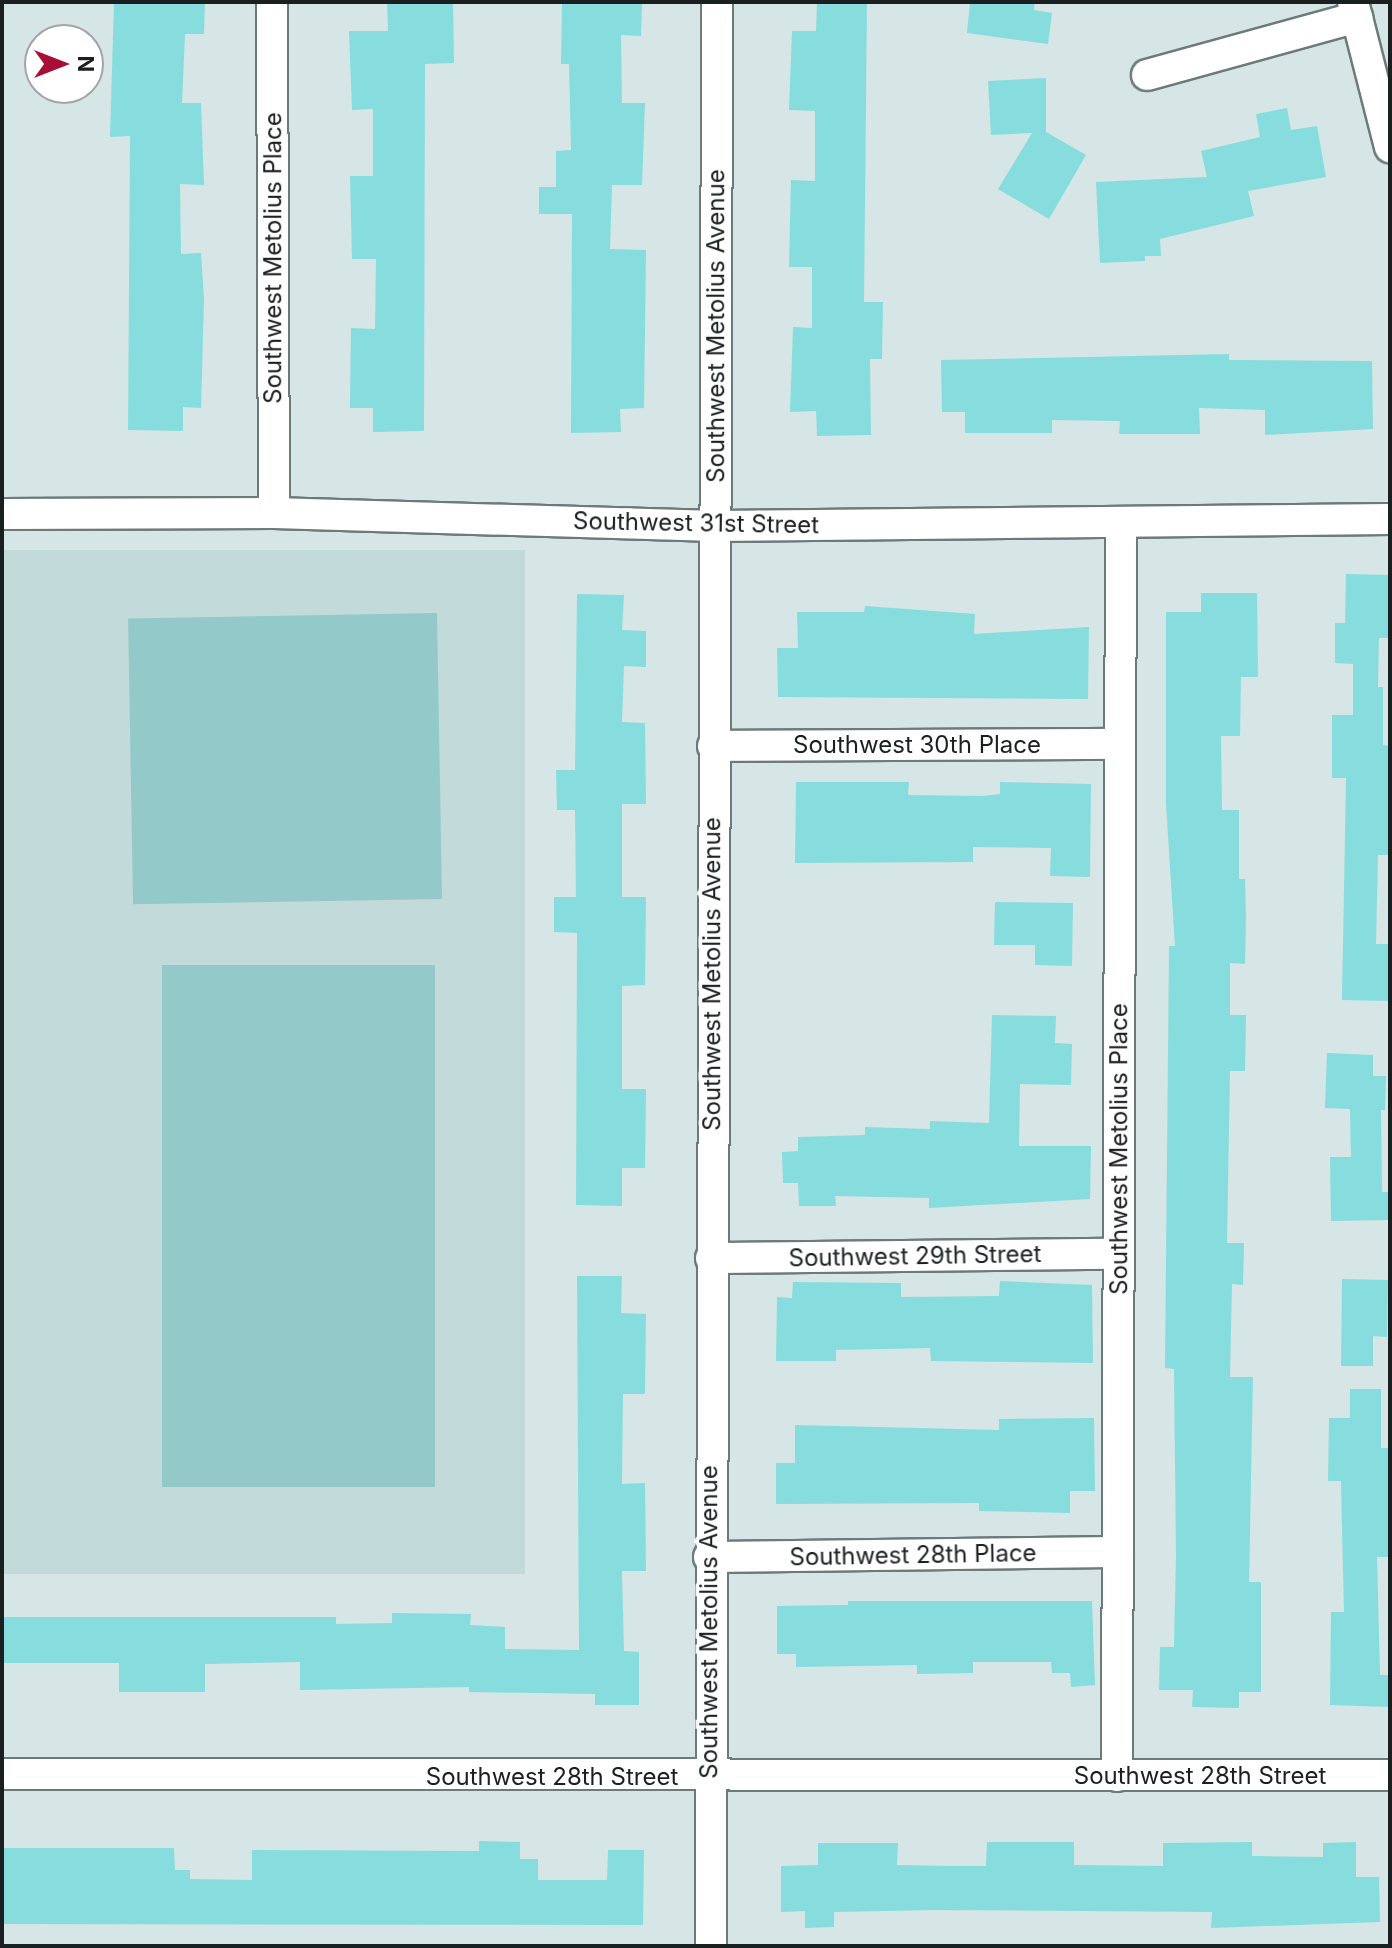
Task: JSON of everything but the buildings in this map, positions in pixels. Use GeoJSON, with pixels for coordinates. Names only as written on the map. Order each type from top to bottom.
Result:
{"type":"FeatureCollection","features":[{"type":"Feature","properties":{"kind":"street","name":"Southwest Metolius Place"},"geometry":{"type":"LineString","coordinates":[[272,2],[274,513]]}},
{"type":"Feature","properties":{"kind":"street","name":"Southwest Metolius Avenue"},"geometry":{"type":"LineString","coordinates":[[711,1946],[708,1778],[717,2]]}},
{"type":"Feature","properties":{"kind":"street"},"geometry":{"type":"LineString","coordinates":[[1147,75],[1355,10],[1390,147]]}},
{"type":"Feature","properties":{"kind":"street","name":"Southwest 31st Street"},"geometry":{"type":"LineString","coordinates":[[2,514],[274,513],[716,526],[1390,519]]}},
{"type":"Feature","properties":{"kind":"street","name":"Southwest Metolius Place"},"geometry":{"type":"LineString","coordinates":[[1117,1776],[1121,522]]}},
{"type":"Feature","properties":{"kind":"street","name":"Southwest 30th Place"},"geometry":{"type":"LineString","coordinates":[[713,746],[1120,744]]}},
{"type":"Feature","properties":{"kind":"street","name":"Southwest 29th Street"},"geometry":{"type":"LineString","coordinates":[[711,1258],[1118,1254]]}},
{"type":"Feature","properties":{"kind":"street","name":"Southwest 28th Place"},"geometry":{"type":"LineString","coordinates":[[709,1557],[1118,1552]]}},
{"type":"Feature","properties":{"kind":"street","name":"Southwest 28th Street"},"geometry":{"type":"LineString","coordinates":[[2,1774],[708,1778],[1390,1775]]}},
{"type":"Feature","properties":{"kind":"shaded area"},"geometry":{"type":"Polygon","coordinates":[[[2,550],[525,550],[525,1574],[2,1574],[2,550]]]}},
{"type":"Feature","properties":{"kind":"shaded area"},"geometry":{"type":"Polygon","coordinates":[[[437,613],[442,899],[133,904],[128,618],[437,613]]]}},
{"type":"Feature","properties":{"kind":"shaded area"},"geometry":{"type":"Polygon","coordinates":[[[162,965],[435,965],[435,1487],[162,1487],[162,965]]]}}]}
